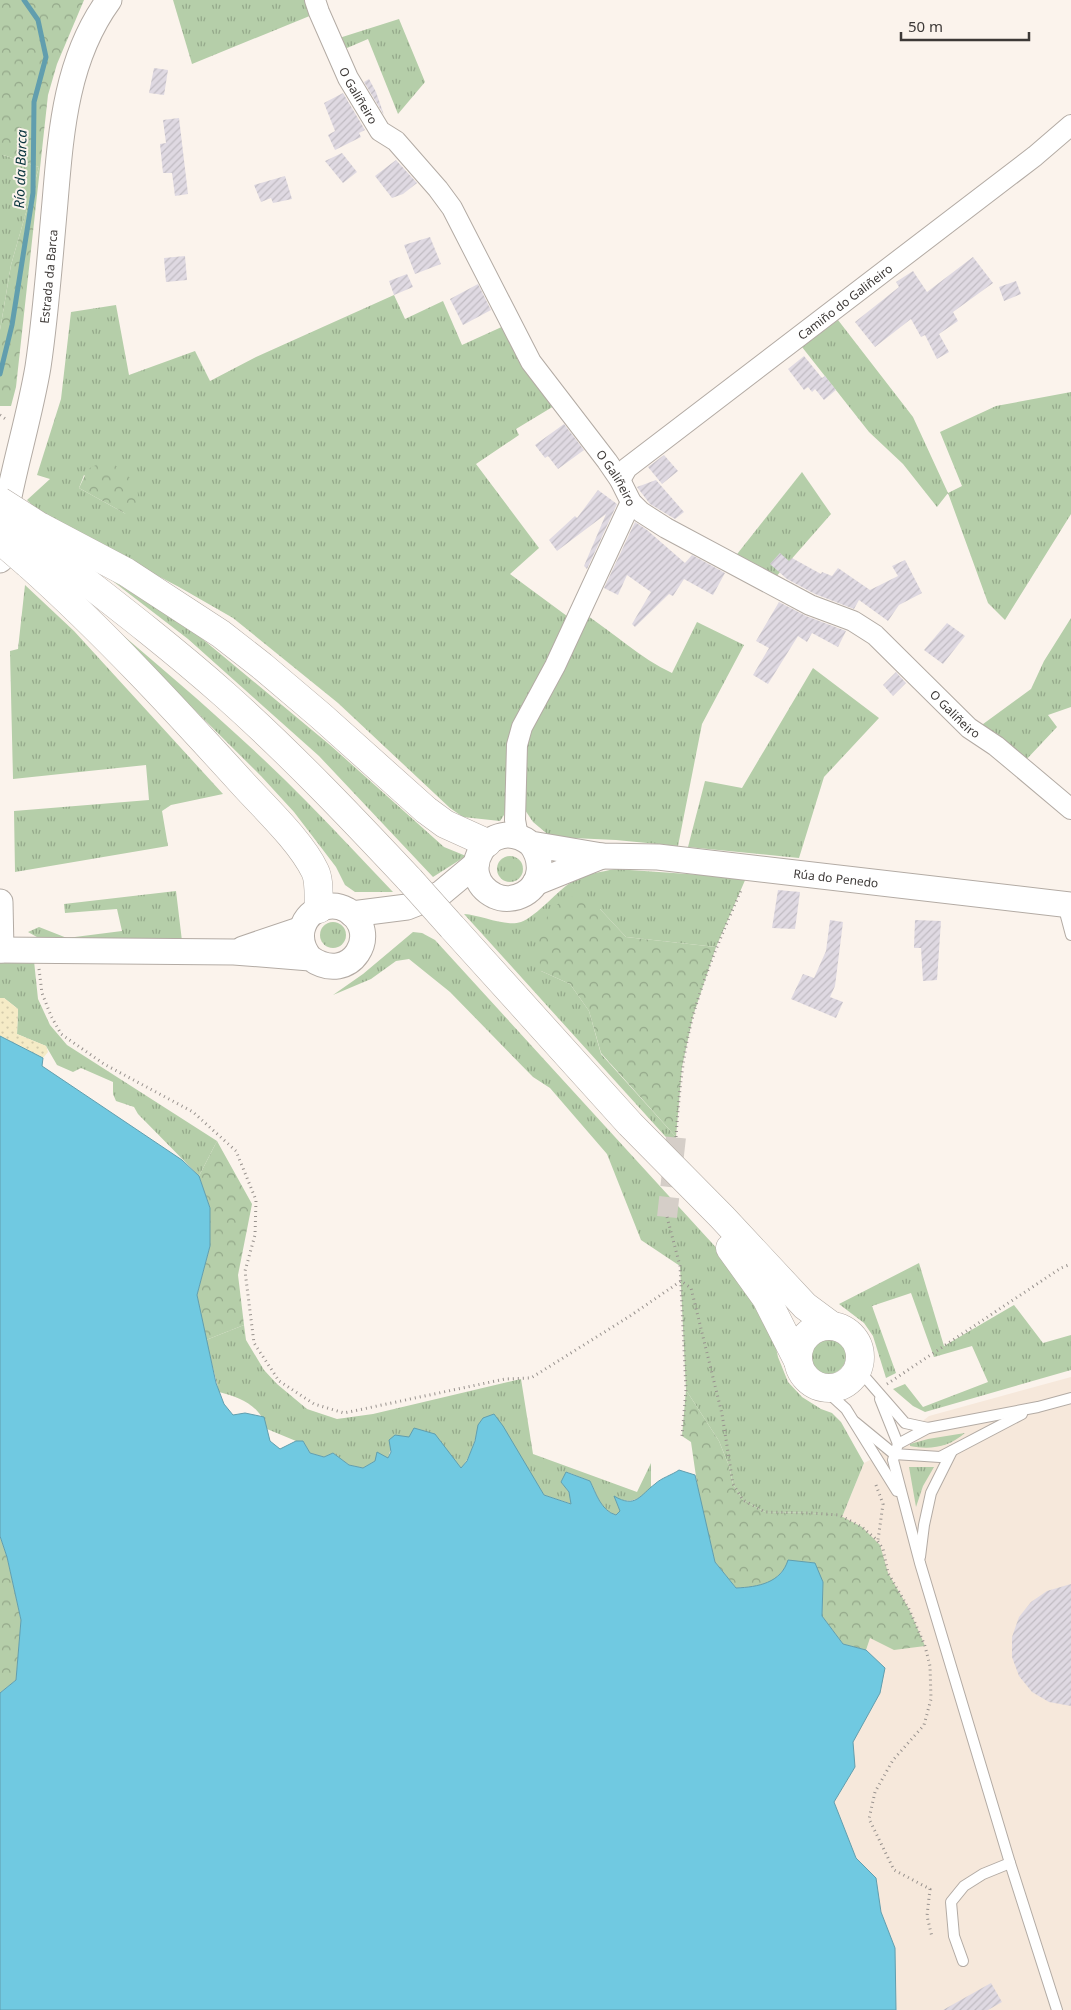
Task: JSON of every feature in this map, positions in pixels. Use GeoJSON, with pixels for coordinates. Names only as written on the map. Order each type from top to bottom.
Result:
{"type":"FeatureCollection","features":[{"type":"Feature","properties":{"kind":"main road"},"geometry":{"type":"LineString","coordinates":[[0,501],[34,544],[68,600],[222,761],[287,833],[316,873],[310,919]]}},
{"type":"Feature","properties":{"kind":"main road"},"geometry":{"type":"LineString","coordinates":[[0,516],[151,632],[225,695],[323,788],[410,880],[630,1124],[722,1217],[804,1306],[832,1326],[844,1329],[853,1338],[859,1349],[857,1368],[849,1380],[843,1384],[822,1387],[806,1378],[766,1298],[712,1225],[630,1124]]}},
{"type":"Feature","properties":{"kind":"main road"},"geometry":{"type":"LineString","coordinates":[[0,540],[34,544],[126,572],[221,634],[314,710],[426,810],[481,853]]}},
{"type":"Feature","properties":{"kind":"main road"},"geometry":{"type":"LineString","coordinates":[[798,1361],[801,1342],[806,1335],[814,1329],[832,1326]]}},
{"type":"Feature","properties":{"kind":"street","name":"Estrada da Barca"},"geometry":{"type":"LineString","coordinates":[[0,560],[11,490],[38,367],[61,137],[67,95],[86,39],[109,0]]}},
{"type":"Feature","properties":{"kind":"street","name":"O Galiñeiro"},"geometry":{"type":"LineString","coordinates":[[315,0],[318,12],[348,78],[380,131],[396,141],[452,208],[531,362],[620,480],[631,502],[641,512],[690,541],[810,605],[863,626],[875,635],[969,728],[996,746],[1071,809]]}},
{"type":"Feature","properties":{"kind":"street","name":"Camiño do Galiñeiro"},"geometry":{"type":"LineString","coordinates":[[620,480],[627,468],[1027,162],[1071,125]]}},
{"type":"Feature","properties":{"kind":"street"},"geometry":{"type":"LineString","coordinates":[[481,853],[477,874],[481,884],[488,892],[497,897],[508,899],[524,894],[535,884],[540,868],[539,859],[524,840],[515,820],[517,745],[522,727],[555,666],[631,502]]}},
{"type":"Feature","properties":{"kind":"street"},"geometry":{"type":"LineString","coordinates":[[440,894],[498,836],[524,840]]}},
{"type":"Feature","properties":{"kind":"street","name":"Rúa do Penedo"},"geometry":{"type":"LineString","coordinates":[[524,840],[602,856],[658,857],[1067,905]]}},
{"type":"Feature","properties":{"kind":"street","name":"Rúa do Penedo"},"geometry":{"type":"LineString","coordinates":[[535,884],[602,856]]}},
{"type":"Feature","properties":{"kind":"street"},"geometry":{"type":"LineString","coordinates":[[352,914],[407,908],[440,894],[488,892]]}},
{"type":"Feature","properties":{"kind":"street"},"geometry":{"type":"LineString","coordinates":[[0,902],[0,950],[234,952],[310,958]]}},
{"type":"Feature","properties":{"kind":"street"},"geometry":{"type":"LineString","coordinates":[[234,952],[336,906],[352,914],[362,929],[360,948]]}},
{"type":"Feature","properties":{"kind":"street"},"geometry":{"type":"LineString","coordinates":[[310,919],[302,944],[310,958],[318,964],[338,967],[347,963],[360,948],[407,908]]}},
{"type":"Feature","properties":{"kind":"lane"},"geometry":{"type":"LineString","coordinates":[[1067,905],[1071,935]]}},
{"type":"Feature","properties":{"kind":"lane"},"geometry":{"type":"LineString","coordinates":[[857,1368],[905,1423],[928,1428]]}},
{"type":"Feature","properties":{"kind":"lane"},"geometry":{"type":"LineString","coordinates":[[822,1387],[846,1409],[902,1498]]}},
{"type":"Feature","properties":{"kind":"lane"},"geometry":{"type":"LineString","coordinates":[[877,1392],[896,1449],[893,1460],[920,1563],[1010,1863],[1057,2010]]}},
{"type":"Feature","properties":{"kind":"lane"},"geometry":{"type":"LineString","coordinates":[[896,1449],[928,1428],[1038,1407],[1071,1398]]}},
{"type":"Feature","properties":{"kind":"lane"},"geometry":{"type":"LineString","coordinates":[[855,1422],[896,1449],[940,1457],[1009,1420],[1038,1407]]}},
{"type":"Feature","properties":{"kind":"lane"},"geometry":{"type":"LineString","coordinates":[[920,1563],[924,1525],[931,1493],[953,1450]]}},
{"type":"Feature","properties":{"kind":"lane"},"geometry":{"type":"LineString","coordinates":[[963,1961],[954,1936],[952,1902],[964,1886],[983,1874],[1010,1863]]}},
{"type":"Feature","properties":{"kind":"path"},"geometry":{"type":"LineString","coordinates":[[676,1137],[680,1079],[693,1016],[716,947],[751,869]]}},
{"type":"Feature","properties":{"kind":"path"},"geometry":{"type":"LineString","coordinates":[[37,950],[42,993],[51,1016],[61,1034],[104,1064],[193,1112],[236,1151],[256,1200],[255,1235],[245,1271],[254,1344],[279,1381],[314,1404],[344,1414],[495,1380],[531,1378],[630,1316],[681,1281]]}},
{"type":"Feature","properties":{"kind":"path"},"geometry":{"type":"LineString","coordinates":[[667,1217],[680,1266],[686,1390],[682,1436]]}},
{"type":"Feature","properties":{"kind":"path"},"geometry":{"type":"LineString","coordinates":[[877,1392],[1061,1268],[1071,1264]]}},
{"type":"Feature","properties":{"kind":"path"},"geometry":{"type":"LineString","coordinates":[[681,1281],[691,1288],[722,1414],[733,1484],[743,1500],[765,1512],[839,1515],[862,1527],[878,1540],[883,1549],[888,1572],[908,1608],[925,1646],[930,1666],[931,1699],[924,1725],[893,1760],[875,1792],[869,1819],[894,1870],[930,1889],[927,1916],[932,1937]]}},
{"type":"Feature","properties":{"kind":"path"},"geometry":{"type":"LineString","coordinates":[[876,1457],[869,1465],[883,1504],[878,1540]]}},
{"type":"Feature","properties":{"kind":"shaded area"},"geometry":{"type":"Polygon","coordinates":[[[1071,1377],[1071,2010],[896,2010],[895,1948],[881,1912],[876,1878],[856,1858],[834,1802],[855,1767],[853,1742],[880,1693],[843,1644],[842,1517],[864,1463],[876,1457],[929,1416],[1071,1377]]]}},
{"type":"Feature","properties":{"kind":"green space"},"geometry":{"type":"Polygon","coordinates":[[[0,0],[84,0],[57,64],[48,95],[16,387],[11,406],[0,406],[0,330],[11,265],[39,167],[0,155],[0,0]]]}},
{"type":"Feature","properties":{"kind":"green space"},"geometry":{"type":"Polygon","coordinates":[[[173,0],[307,0],[312,15],[192,64],[173,0]]]}},
{"type":"Feature","properties":{"kind":"green space"},"geometry":{"type":"Polygon","coordinates":[[[399,19],[425,82],[398,114],[368,39],[340,51],[336,39],[399,19]]]}},
{"type":"Feature","properties":{"kind":"green space"},"geometry":{"type":"Polygon","coordinates":[[[0,155],[39,167],[11,265],[0,330],[0,155]]]}},
{"type":"Feature","properties":{"kind":"green space"},"geometry":{"type":"Polygon","coordinates":[[[394,295],[405,319],[443,301],[462,345],[506,325],[554,406],[516,429],[519,435],[476,464],[539,548],[510,574],[571,619],[508,792],[504,815],[500,821],[463,817],[450,808],[338,703],[233,618],[179,587],[42,515],[27,500],[50,479],[37,475],[61,399],[71,312],[116,305],[129,375],[195,351],[210,381],[256,357],[394,295]],[[84,475],[79,488],[126,514],[84,475]]]}},
{"type":"Feature","properties":{"kind":"green space"},"geometry":{"type":"Polygon","coordinates":[[[838,320],[913,417],[948,493],[937,507],[903,464],[869,432],[802,347],[838,320]]]}},
{"type":"Feature","properties":{"kind":"green space"},"geometry":{"type":"Polygon","coordinates":[[[1071,392],[1071,514],[1005,620],[988,603],[948,493],[962,486],[940,432],[996,406],[1071,392]]]}},
{"type":"Feature","properties":{"kind":"green space"},"geometry":{"type":"Polygon","coordinates":[[[108,459],[136,483],[140,507],[126,514],[79,488],[88,469],[108,459]]]}},
{"type":"Feature","properties":{"kind":"green space"},"geometry":{"type":"Polygon","coordinates":[[[802,472],[831,514],[774,579],[734,558],[802,472]]]}},
{"type":"Feature","properties":{"kind":"green space"},"geometry":{"type":"Polygon","coordinates":[[[110,579],[194,632],[330,745],[444,847],[466,856],[433,877],[319,756],[188,639],[110,579]]]}},
{"type":"Feature","properties":{"kind":"green space"},"geometry":{"type":"Polygon","coordinates":[[[25,585],[74,631],[223,794],[171,805],[162,811],[168,846],[15,872],[14,811],[149,800],[146,765],[13,779],[10,651],[18,649],[25,585]]]}},
{"type":"Feature","properties":{"kind":"green space"},"geometry":{"type":"Polygon","coordinates":[[[585,614],[638,653],[672,673],[697,622],[744,645],[702,724],[678,846],[616,840],[551,837],[533,822],[523,807],[524,745],[585,614]]]}},
{"type":"Feature","properties":{"kind":"green space"},"geometry":{"type":"Polygon","coordinates":[[[99,615],[231,729],[317,812],[393,892],[355,892],[345,885],[336,867],[294,812],[261,776],[99,615]]]}},
{"type":"Feature","properties":{"kind":"green space"},"geometry":{"type":"Polygon","coordinates":[[[1071,618],[1071,707],[1048,715],[1057,727],[1024,762],[979,727],[1031,689],[1044,661],[1071,618]]]}},
{"type":"Feature","properties":{"kind":"green space"},"geometry":{"type":"Polygon","coordinates":[[[813,668],[879,718],[824,777],[799,858],[688,847],[705,781],[742,788],[813,668]]]}},
{"type":"Feature","properties":{"kind":"green space"},"geometry":{"type":"Polygon","coordinates":[[[510,856],[519,860],[523,869],[519,878],[510,882],[501,878],[497,869],[501,860],[510,856]]]}},
{"type":"Feature","properties":{"kind":"green space"},"geometry":{"type":"Polygon","coordinates":[[[615,869],[746,878],[716,947],[626,937],[600,909],[541,971],[570,984],[589,1011],[601,1054],[676,1137],[674,1146],[464,914],[500,922],[521,922],[534,914],[573,881],[588,875],[615,869]]]}},
{"type":"Feature","properties":{"kind":"green space"},"geometry":{"type":"Polygon","coordinates":[[[176,891],[182,941],[44,941],[28,932],[39,927],[67,938],[122,931],[117,909],[65,913],[64,904],[176,891]]]}},
{"type":"Feature","properties":{"kind":"green space"},"geometry":{"type":"Polygon","coordinates":[[[568,895],[600,909],[626,937],[716,947],[693,1016],[682,1067],[676,1137],[601,1053],[589,1011],[570,984],[541,971],[536,939],[550,911],[568,895]]]}},
{"type":"Feature","properties":{"kind":"green space"},"geometry":{"type":"Polygon","coordinates":[[[333,922],[342,926],[346,935],[342,944],[333,948],[324,944],[320,935],[324,926],[333,922]]]}},
{"type":"Feature","properties":{"kind":"green space"},"geometry":{"type":"Polygon","coordinates":[[[413,932],[422,933],[435,940],[732,1265],[771,1325],[778,1357],[788,1382],[802,1397],[821,1409],[832,1413],[841,1422],[864,1463],[842,1517],[812,1513],[765,1512],[743,1500],[733,1484],[729,1466],[719,1441],[686,1390],[680,1266],[641,1240],[607,1154],[550,1088],[533,1077],[450,992],[409,959],[396,961],[371,979],[333,995],[363,974],[413,932]]]}},
{"type":"Feature","properties":{"kind":"green space"},"geometry":{"type":"Polygon","coordinates":[[[0,958],[34,961],[38,999],[50,1025],[67,1045],[217,1141],[199,1176],[138,1114],[134,1107],[116,1101],[113,1094],[113,1082],[81,1068],[73,1072],[57,1065],[46,1046],[17,1034],[18,1009],[4,998],[0,998],[0,958]]]}},
{"type":"Feature","properties":{"kind":"green space"},"geometry":{"type":"Polygon","coordinates":[[[217,1141],[252,1204],[238,1275],[244,1325],[206,1340],[197,1295],[210,1246],[210,1208],[199,1176],[217,1141]]]}},
{"type":"Feature","properties":{"kind":"green space"},"geometry":{"type":"Polygon","coordinates":[[[919,1263],[944,1346],[1014,1305],[1043,1343],[1071,1335],[1071,1370],[925,1412],[913,1406],[893,1389],[905,1384],[923,1407],[988,1382],[972,1346],[934,1357],[911,1293],[872,1306],[896,1373],[886,1378],[873,1336],[864,1323],[839,1304],[919,1263]]]}},
{"type":"Feature","properties":{"kind":"green space"},"geometry":{"type":"Polygon","coordinates":[[[244,1325],[246,1340],[264,1370],[277,1384],[307,1409],[337,1419],[373,1414],[521,1379],[533,1454],[637,1492],[651,1463],[651,1488],[643,1495],[630,1501],[615,1497],[620,1511],[616,1515],[603,1506],[590,1481],[567,1472],[561,1482],[569,1492],[572,1504],[544,1495],[528,1470],[479,1425],[470,1454],[461,1469],[456,1462],[409,1438],[395,1435],[388,1458],[375,1461],[363,1468],[349,1465],[333,1453],[324,1457],[310,1453],[303,1441],[296,1441],[267,1429],[255,1408],[242,1400],[219,1392],[206,1340],[244,1325]]]}},
{"type":"Feature","properties":{"kind":"green space"},"geometry":{"type":"Polygon","coordinates":[[[828,1338],[835,1339],[841,1343],[845,1349],[845,1363],[841,1369],[835,1373],[828,1374],[821,1373],[815,1369],[811,1363],[810,1356],[811,1349],[815,1343],[821,1339],[828,1338]]]}},
{"type":"Feature","properties":{"kind":"green space"},"geometry":{"type":"Polygon","coordinates":[[[686,1390],[719,1441],[729,1466],[733,1484],[743,1500],[765,1512],[839,1515],[862,1527],[880,1545],[888,1573],[909,1609],[925,1646],[894,1650],[870,1638],[866,1650],[843,1644],[822,1616],[823,1582],[814,1563],[802,1562],[786,1567],[774,1580],[757,1587],[736,1588],[715,1562],[699,1497],[691,1442],[682,1436],[686,1390]]]}},
{"type":"Feature","properties":{"kind":"green space"},"geometry":{"type":"Polygon","coordinates":[[[965,1433],[953,1442],[939,1446],[925,1448],[910,1446],[910,1444],[928,1439],[965,1433]]]}},
{"type":"Feature","properties":{"kind":"green space"},"geometry":{"type":"Polygon","coordinates":[[[909,1467],[934,1467],[923,1486],[916,1507],[909,1467]]]}},
{"type":"Feature","properties":{"kind":"green space"},"geometry":{"type":"Polygon","coordinates":[[[0,1536],[7,1557],[21,1620],[16,1680],[0,1693],[0,1536]]]}},
{"type":"Feature","properties":{"kind":"sand"},"geometry":{"type":"Polygon","coordinates":[[[0,998],[4,998],[18,1009],[17,1034],[46,1046],[48,1052],[43,1058],[0,1036],[0,998]]]}},
{"type":"Feature","properties":{"kind":"water"},"geometry":{"type":"Polygon","coordinates":[[[0,1036],[43,1058],[42,1066],[182,1160],[199,1176],[210,1208],[210,1246],[197,1295],[216,1383],[224,1404],[233,1415],[245,1413],[264,1417],[270,1441],[280,1449],[296,1441],[303,1441],[310,1453],[324,1457],[333,1453],[349,1465],[363,1468],[375,1461],[377,1452],[388,1458],[391,1452],[389,1440],[395,1435],[409,1437],[414,1428],[435,1434],[461,1468],[467,1461],[475,1441],[478,1425],[483,1418],[494,1414],[544,1495],[571,1504],[569,1492],[561,1482],[566,1472],[590,1481],[606,1510],[616,1515],[620,1511],[614,1496],[621,1500],[633,1501],[660,1480],[679,1470],[695,1475],[715,1562],[736,1588],[760,1585],[774,1579],[785,1568],[788,1560],[815,1563],[823,1582],[822,1616],[843,1644],[866,1650],[885,1668],[880,1693],[853,1742],[855,1767],[834,1802],[856,1858],[876,1878],[881,1912],[895,1948],[896,2010],[0,2010],[0,1693],[16,1680],[21,1620],[7,1557],[0,1536],[0,1036]]]}},
{"type":"Feature","properties":{"kind":"building"},"geometry":{"type":"Polygon","coordinates":[[[154,68],[168,70],[164,95],[149,93],[154,68]]]}},
{"type":"Feature","properties":{"kind":"building"},"geometry":{"type":"Polygon","coordinates":[[[369,79],[376,92],[384,115],[364,82],[369,79]]]}},
{"type":"Feature","properties":{"kind":"building"},"geometry":{"type":"Polygon","coordinates":[[[343,93],[365,130],[359,133],[361,137],[335,150],[328,135],[335,131],[324,103],[343,93]]]}},
{"type":"Feature","properties":{"kind":"building"},"geometry":{"type":"Polygon","coordinates":[[[179,118],[188,194],[175,196],[172,173],[163,173],[160,144],[166,143],[163,120],[179,118]]]}},
{"type":"Feature","properties":{"kind":"building"},"geometry":{"type":"Polygon","coordinates":[[[342,153],[357,172],[343,183],[325,161],[342,153]]]}},
{"type":"Feature","properties":{"kind":"building"},"geometry":{"type":"Polygon","coordinates":[[[396,160],[417,183],[403,194],[392,198],[375,176],[396,160]]]}},
{"type":"Feature","properties":{"kind":"building"},"geometry":{"type":"Polygon","coordinates":[[[285,176],[292,199],[273,203],[271,198],[261,202],[254,185],[285,176]]]}},
{"type":"Feature","properties":{"kind":"building"},"geometry":{"type":"Polygon","coordinates":[[[430,237],[441,264],[415,274],[404,245],[430,237]]]}},
{"type":"Feature","properties":{"kind":"building"},"geometry":{"type":"Polygon","coordinates":[[[185,256],[187,280],[166,282],[164,258],[185,256]]]}},
{"type":"Feature","properties":{"kind":"building"},"geometry":{"type":"Polygon","coordinates":[[[973,257],[993,283],[953,312],[958,321],[939,334],[949,352],[937,359],[925,335],[921,337],[911,319],[875,347],[855,322],[899,287],[896,282],[913,271],[927,292],[973,257]]]}},
{"type":"Feature","properties":{"kind":"building"},"geometry":{"type":"Polygon","coordinates":[[[407,274],[413,287],[394,295],[389,281],[407,274]]]}},
{"type":"Feature","properties":{"kind":"building"},"geometry":{"type":"Polygon","coordinates":[[[1016,281],[1021,294],[1004,301],[999,287],[1016,281]]]}},
{"type":"Feature","properties":{"kind":"building"},"geometry":{"type":"Polygon","coordinates":[[[478,284],[491,310],[463,325],[450,299],[478,284]]]}},
{"type":"Feature","properties":{"kind":"building"},"geometry":{"type":"Polygon","coordinates":[[[804,356],[822,378],[825,376],[836,390],[824,400],[815,389],[812,392],[808,387],[804,390],[788,369],[804,356]]]}},
{"type":"Feature","properties":{"kind":"building"},"geometry":{"type":"Polygon","coordinates":[[[564,424],[584,450],[558,469],[548,456],[545,458],[535,445],[564,424]]]}},
{"type":"Feature","properties":{"kind":"building"},"geometry":{"type":"Polygon","coordinates":[[[664,455],[678,471],[662,484],[648,467],[664,455]]]}},
{"type":"Feature","properties":{"kind":"building"},"geometry":{"type":"Polygon","coordinates":[[[656,480],[684,512],[675,519],[650,504],[637,487],[656,480]]]}},
{"type":"Feature","properties":{"kind":"building"},"geometry":{"type":"Polygon","coordinates":[[[598,490],[617,504],[587,569],[584,566],[606,514],[557,551],[549,540],[575,516],[577,518],[598,490]]]}},
{"type":"Feature","properties":{"kind":"building"},"geometry":{"type":"Polygon","coordinates":[[[635,522],[685,563],[692,555],[725,573],[713,595],[684,579],[673,596],[669,594],[635,627],[632,624],[651,592],[627,575],[618,595],[604,588],[635,522]]]}},
{"type":"Feature","properties":{"kind":"building"},"geometry":{"type":"Polygon","coordinates":[[[780,553],[789,561],[792,558],[821,574],[822,572],[832,576],[838,568],[870,590],[898,576],[892,566],[905,560],[922,593],[899,605],[888,621],[859,600],[854,609],[815,594],[787,579],[770,564],[780,553]]]}},
{"type":"Feature","properties":{"kind":"building"},"geometry":{"type":"Polygon","coordinates":[[[779,602],[806,616],[846,631],[838,647],[812,633],[807,642],[798,636],[768,684],[753,675],[769,648],[756,641],[779,602]]]}},
{"type":"Feature","properties":{"kind":"building"},"geometry":{"type":"Polygon","coordinates":[[[947,623],[965,636],[943,664],[924,650],[947,623]]]}},
{"type":"Feature","properties":{"kind":"building"},"geometry":{"type":"Polygon","coordinates":[[[896,672],[906,683],[893,696],[883,685],[896,672]]]}},
{"type":"Feature","properties":{"kind":"building"},"geometry":{"type":"Polygon","coordinates":[[[778,890],[800,892],[795,929],[772,928],[778,890]]]}},
{"type":"Feature","properties":{"kind":"building"},"geometry":{"type":"Polygon","coordinates":[[[830,920],[843,922],[835,986],[830,997],[843,1002],[836,1018],[791,999],[803,974],[814,978],[826,951],[830,920]]]}},
{"type":"Feature","properties":{"kind":"building"},"geometry":{"type":"Polygon","coordinates":[[[915,920],[941,921],[937,980],[923,981],[921,948],[914,948],[915,920]]]}},
{"type":"Feature","properties":{"kind":"building"},"geometry":{"type":"Polygon","coordinates":[[[1071,1584],[1071,1706],[1049,1702],[1032,1692],[1019,1676],[1012,1657],[1012,1637],[1019,1617],[1031,1602],[1047,1591],[1071,1584]]]}},
{"type":"Feature","properties":{"kind":"building"},"geometry":{"type":"Polygon","coordinates":[[[991,1983],[1002,2002],[988,2010],[943,2010],[991,1983]]]}},
{"type":"Feature","properties":{"kind":"waterway","name":"Río da Barca"},"geometry":{"type":"LineString","coordinates":[[0,374],[12,325],[33,193],[34,102],[46,57],[38,20],[24,0]]}},
{"type":"Feature","properties":{"kind":"tunnel"},"geometry":{"type":"LineString","coordinates":[[667,1217],[676,1137]]}}]}
